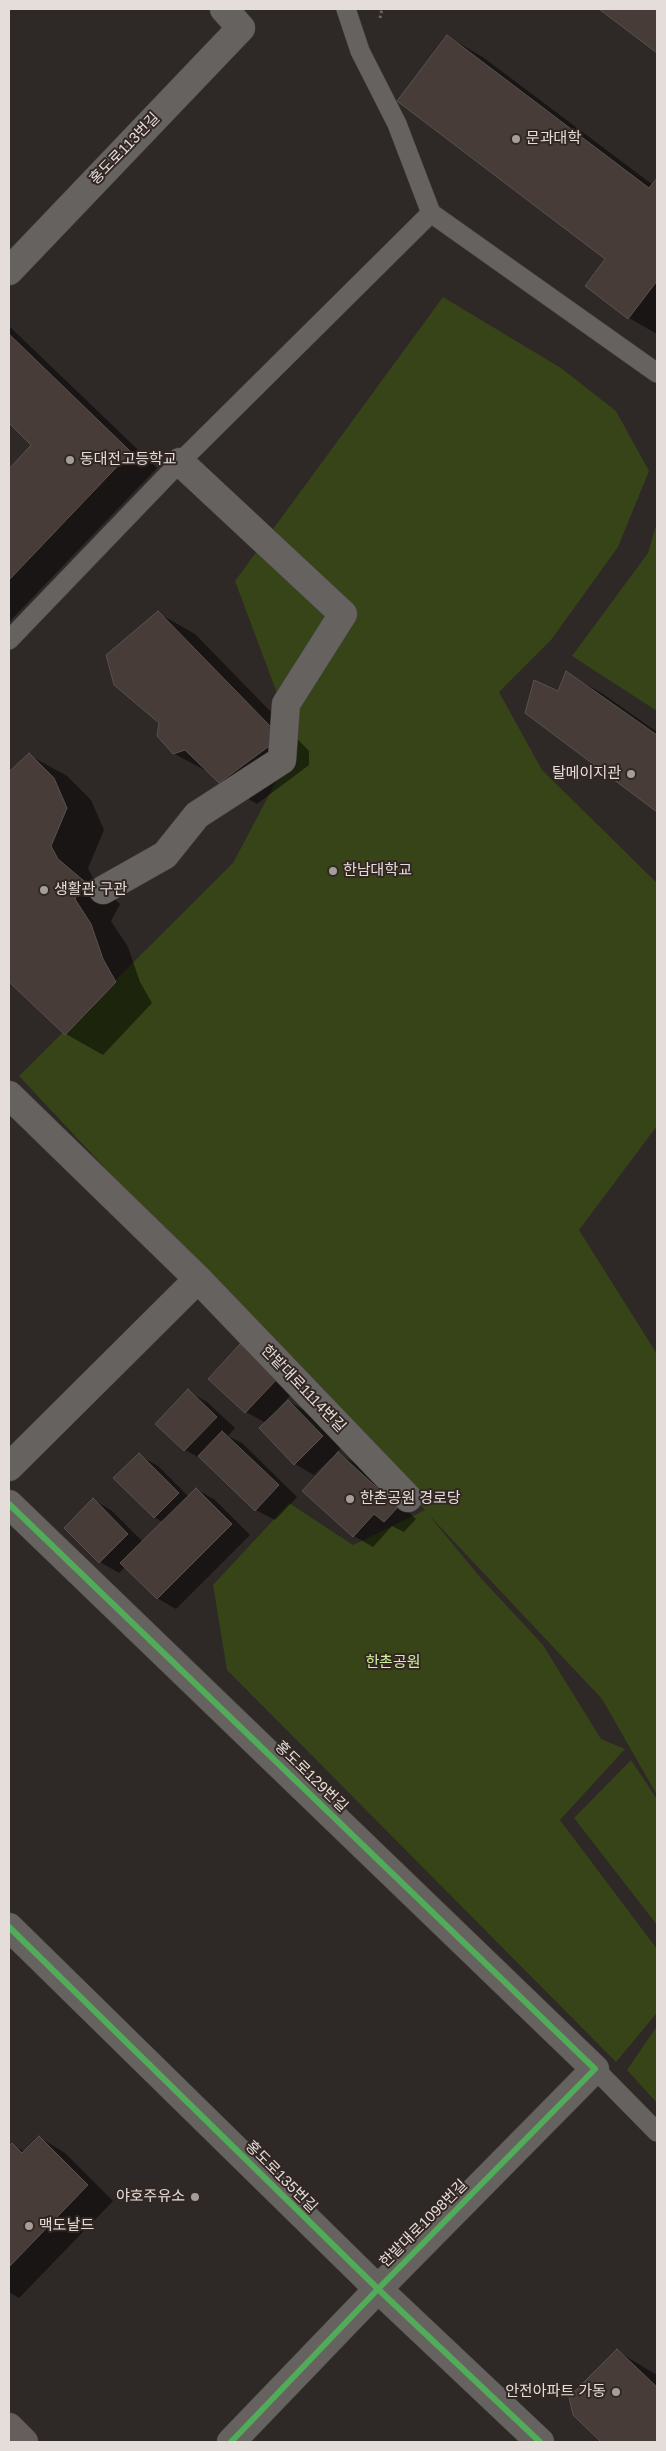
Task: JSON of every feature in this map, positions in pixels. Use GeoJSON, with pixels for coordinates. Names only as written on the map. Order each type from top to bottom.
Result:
{"type":"FeatureCollection","features":[{"type":"Feature","properties":{"kind":"main road"},"geometry":{"type":"LineString","coordinates":[[9,2427],[24,2442]]}},
{"type":"Feature","properties":{"kind":"street","name":"홍도로113번길"},"geometry":{"type":"LineString","coordinates":[[9,271],[232,18]]}},
{"type":"Feature","properties":{"kind":"street"},"geometry":{"type":"LineString","coordinates":[[103,890],[166,856],[197,815],[282,760],[286,704],[343,614],[180,462]]}},
{"type":"Feature","properties":{"kind":"street","name":"한밭대로1114번길"},"geometry":{"type":"LineString","coordinates":[[9,1095],[198,1279],[408,1498]]}},
{"type":"Feature","properties":{"kind":"street"},"geometry":{"type":"LineString","coordinates":[[9,1467],[198,1279]]}},
{"type":"Feature","properties":{"kind":"street","name":"홍도로129번길"},"geometry":{"type":"LineString","coordinates":[[9,1504],[595,2069]]}},
{"type":"Feature","properties":{"kind":"street","name":"홍도로135번길"},"geometry":{"type":"LineString","coordinates":[[9,1927],[378,2290],[540,2442]]}},
{"type":"Feature","properties":{"kind":"street","name":"한밭대로1098번길"},"geometry":{"type":"LineString","coordinates":[[231,2442],[595,2069]]}},
{"type":"Feature","properties":{"kind":"lane"},"geometry":{"type":"LineString","coordinates":[[346,9],[360,51],[397,124],[431,213],[657,373]]}},
{"type":"Feature","properties":{"kind":"lane"},"geometry":{"type":"LineString","coordinates":[[9,640],[180,462],[431,213]]}},
{"type":"Feature","properties":{"kind":"lane"},"geometry":{"type":"LineString","coordinates":[[595,2069],[657,2132]]}},
{"type":"Feature","properties":{"kind":"green space","name":"한촌공원"},"geometry":{"type":"Polygon","coordinates":[[[443,297],[561,368],[616,411],[649,471],[618,547],[551,640],[499,692],[542,770],[657,883],[657,1126],[579,1230],[657,1354],[657,1795],[602,1699],[428,1514],[479,1576],[543,1645],[601,1739],[625,1749],[560,1820],[657,1949],[657,2013],[616,2062],[227,1670],[213,1585],[289,1503],[353,1545],[425,1510],[19,1076],[233,863],[296,744],[235,581],[443,297]]]}},
{"type":"Feature","properties":{"kind":"green space"},"geometry":{"type":"Polygon","coordinates":[[[657,522],[657,711],[572,656],[648,553],[657,522]]]}},
{"type":"Feature","properties":{"kind":"green space"},"geometry":{"type":"Polygon","coordinates":[[[631,1760],[657,1799],[657,1925],[574,1818],[631,1760]]]}},
{"type":"Feature","properties":{"kind":"green space"},"geometry":{"type":"Polygon","coordinates":[[[657,2026],[657,2103],[627,2070],[657,2026]]]}},
{"type":"Feature","properties":{"kind":"building"},"geometry":{"type":"Polygon","coordinates":[[[599,9],[657,9],[657,53],[599,9]]]}},
{"type":"Feature","properties":{"kind":"building","name":"문과대학"},"geometry":{"type":"Polygon","coordinates":[[[447,35],[649,188],[657,178],[657,281],[628,319],[585,286],[605,259],[397,101],[447,35]]]}},
{"type":"Feature","properties":{"kind":"building","name":"동대전고등학교"},"geometry":{"type":"Polygon","coordinates":[[[9,334],[131,452],[9,580],[9,469],[31,445],[9,423],[9,334]]]}},
{"type":"Feature","properties":{"kind":"building"},"geometry":{"type":"Polygon","coordinates":[[[158,611],[272,728],[272,744],[219,783],[185,750],[173,754],[157,736],[159,723],[114,685],[106,655],[158,611]]]}},
{"type":"Feature","properties":{"kind":"building","name":"탈메이지관"},"geometry":{"type":"Polygon","coordinates":[[[566,671],[657,735],[657,812],[525,713],[534,680],[558,691],[566,671]]]}},
{"type":"Feature","properties":{"kind":"building","name":"생활관 구관"},"geometry":{"type":"Polygon","coordinates":[[[29,753],[54,778],[67,808],[51,846],[58,859],[84,881],[75,899],[91,924],[103,959],[116,982],[65,1035],[9,982],[9,772],[29,753]]]}},
{"type":"Feature","properties":{"kind":"building"},"geometry":{"type":"Polygon","coordinates":[[[240,1344],[278,1378],[245,1413],[208,1379],[240,1344]]]}},
{"type":"Feature","properties":{"kind":"building"},"geometry":{"type":"Polygon","coordinates":[[[188,1389],[217,1417],[184,1451],[155,1424],[188,1389]]]}},
{"type":"Feature","properties":{"kind":"building"},"geometry":{"type":"Polygon","coordinates":[[[288,1400],[323,1436],[294,1465],[259,1428],[288,1400]]]}},
{"type":"Feature","properties":{"kind":"building"},"geometry":{"type":"Polygon","coordinates":[[[222,1431],[279,1485],[255,1511],[198,1456],[222,1431]]]}},
{"type":"Feature","properties":{"kind":"building","name":"한촌공원 경로당"},"geometry":{"type":"Polygon","coordinates":[[[338,1452],[398,1507],[384,1522],[374,1514],[353,1537],[302,1491],[338,1452]]]}},
{"type":"Feature","properties":{"kind":"building"},"geometry":{"type":"Polygon","coordinates":[[[139,1453],[179,1493],[154,1518],[113,1478],[139,1453]]]}},
{"type":"Feature","properties":{"kind":"building"},"geometry":{"type":"Polygon","coordinates":[[[196,1488],[232,1524],[157,1599],[120,1563],[196,1488]]]}},
{"type":"Feature","properties":{"kind":"building"},"geometry":{"type":"Polygon","coordinates":[[[93,1498],[128,1534],[99,1563],[64,1528],[93,1498]]]}},
{"type":"Feature","properties":{"kind":"building","name":"맥도날드"},"geometry":{"type":"Polygon","coordinates":[[[39,2136],[88,2185],[9,2267],[9,2146],[12,2143],[22,2153],[39,2136]]]}},
{"type":"Feature","properties":{"kind":"building","name":"안전아파트 가동"},"geometry":{"type":"Polygon","coordinates":[[[617,2349],[657,2387],[657,2442],[601,2442],[573,2415],[569,2397],[617,2349]]]}},
{"type":"Feature","properties":{"kind":"cycle path"},"geometry":{"type":"LineString","coordinates":[[9,1504],[595,2069],[378,2289],[231,2442]]}},
{"type":"Feature","properties":{"kind":"cycle path"},"geometry":{"type":"LineString","coordinates":[[9,1927],[378,2289],[540,2442]]}},
{"type":"Feature","properties":{"kind":"place","name":"문과대학"},"geometry":{"type":"Point","coordinates":[516,139]}},
{"type":"Feature","properties":{"kind":"place","name":"동대전고등학교"},"geometry":{"type":"Point","coordinates":[70,460]}},
{"type":"Feature","properties":{"kind":"place","name":"탈메이지관"},"geometry":{"type":"Point","coordinates":[631,774]}},
{"type":"Feature","properties":{"kind":"place","name":"한남대학교"},"geometry":{"type":"Point","coordinates":[333,871]}},
{"type":"Feature","properties":{"kind":"place","name":"생활관 구관"},"geometry":{"type":"Point","coordinates":[44,890]}},
{"type":"Feature","properties":{"kind":"place","name":"한촌공원 경로당"},"geometry":{"type":"Point","coordinates":[350,1499]}},
{"type":"Feature","properties":{"kind":"place","name":"야호주유소"},"geometry":{"type":"Point","coordinates":[195,2197]}},
{"type":"Feature","properties":{"kind":"place","name":"맥도날드"},"geometry":{"type":"Point","coordinates":[29,2226]}},
{"type":"Feature","properties":{"kind":"place","name":"안전아파트 가동"},"geometry":{"type":"Point","coordinates":[616,2392]}}]}
